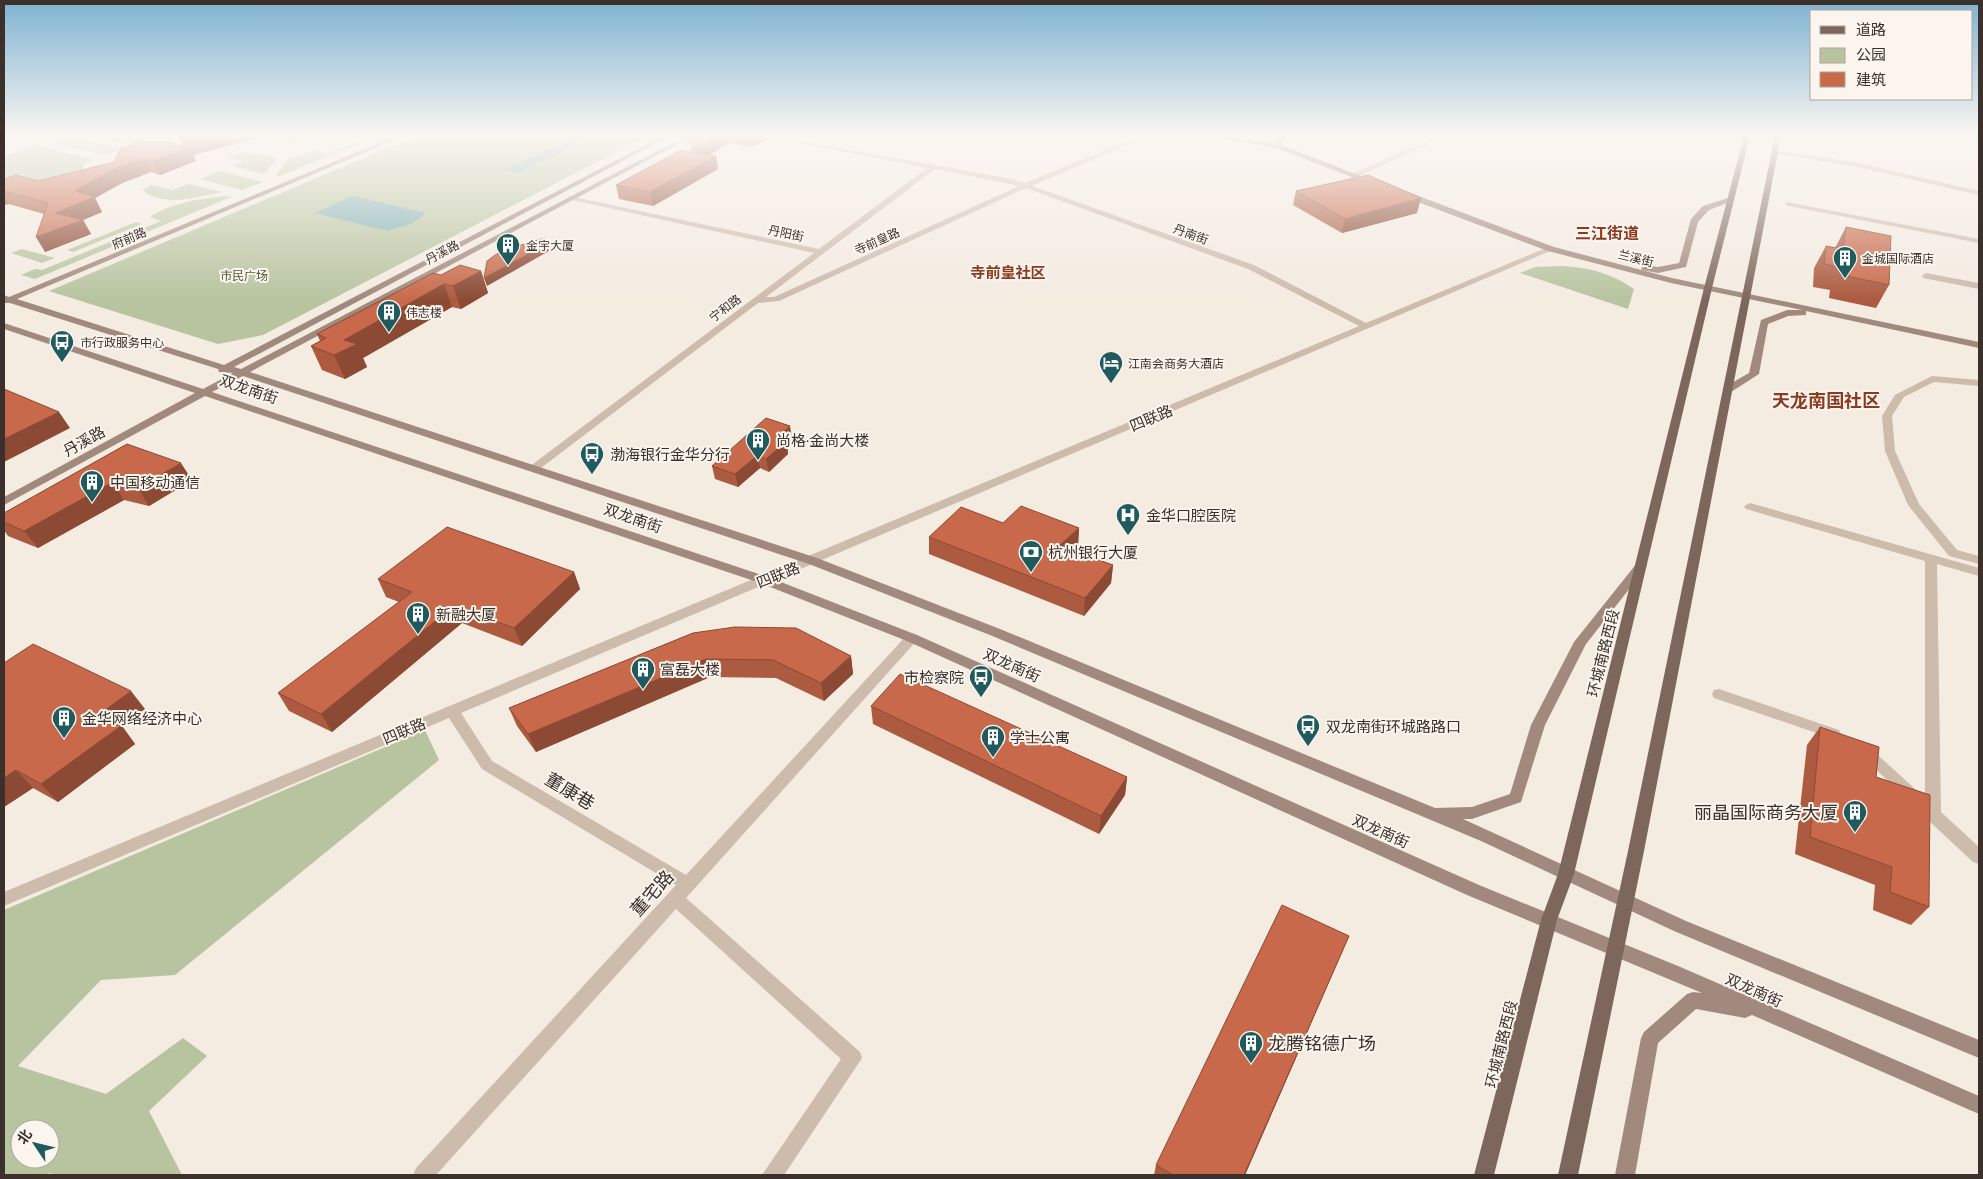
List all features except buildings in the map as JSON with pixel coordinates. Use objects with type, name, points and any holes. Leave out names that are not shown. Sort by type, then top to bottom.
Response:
[{"type":"main road","name":"府前路","points":[[6,300],[269,191]]},
{"type":"main road","name":"丹溪路","points":[[206,392],[223,368],[561,191]]},
{"type":"main road","name":"丹溪路","points":[[4,502],[242,372],[585,191]]},
{"type":"main road","name":"兰溪街","points":[[1396,191],[1551,249],[1708,288],[1979,346]]},
{"type":"main road","name":"环城南路西段","points":[[1484,1175],[1549,920],[1566,874],[1733,191]]},
{"type":"main road","points":[[1568,1175],[1614,948],[1626,902],[1767,191]]},
{"type":"main road","points":[[1615,266],[1658,270],[1683,265],[1694,221],[1706,208],[1731,200]]},
{"type":"main road","name":"双龙南街","points":[[6,300],[223,368],[242,372],[813,561],[995,632],[1487,836],[1626,902],[1979,1049]]},
{"type":"main road","points":[[1727,390],[1754,374],[1764,322],[1787,313],[1829,313]]},
{"type":"main road","name":"双龙南街","points":[[4,326],[764,580],[912,638],[1473,890],[1549,920],[1979,1105]]},
{"type":"main road","points":[[1431,813],[1472,813],[1516,798],[1538,725],[1582,642],[1641,566]]},
{"type":"main road","points":[[1625,1175],[1650,1038],[1693,1000],[1765,1013]]},
{"type":"street","name":"宁和路","points":[[533,469],[901,191]]},
{"type":"street","name":"寺前皇路","points":[[755,301],[776,299],[1014,191]]},
{"type":"street","name":"丹南街","points":[[1039,191],[1251,268],[1367,327]]},
{"type":"street","name":"丹阳街","points":[[572,198],[820,252]]},
{"type":"street","points":[[1790,204],[1979,241]]},
{"type":"street","name":"四联路","points":[[4,899],[813,561],[1551,249]]},
{"type":"street","points":[[1926,276],[1979,286]]},
{"type":"street","points":[[1979,383],[1932,379],[1900,395],[1888,416],[1890,451],[1914,505],[1953,553],[1979,560]]},
{"type":"street","points":[[1750,507],[1979,572]]},
{"type":"street","points":[[1931,558],[1933,816]]},
{"type":"street","name":"董宅路","points":[[422,1175],[912,638]]},
{"type":"street","points":[[1719,694],[1852,740],[1979,858]]},
{"type":"street","name":"董康巷","points":[[452,711],[487,765],[688,884]]},
{"type":"street","points":[[675,898],[853,1058],[772,1175]]},
{"type":"green space","points":[[144,191],[222,192],[180,200],[160,199]]},
{"type":"green space","name":"市民广场","points":[[286,191],[541,191],[263,335],[218,344],[49,291]]},
{"type":"green space","points":[[233,196],[35,279],[21,275],[35,269],[42,270],[161,221],[150,217],[169,208],[201,199]]},
{"type":"green space","points":[[136,222],[142,224],[73,252],[67,250]]},
{"type":"green space","points":[[22,249],[55,258],[42,263],[11,253]]},
{"type":"green space","points":[[1563,266],[1600,272],[1618,279],[1634,289],[1628,309],[1520,273],[1535,267]]},
{"type":"green space","points":[[425,730],[439,760],[175,975],[101,980],[18,1066],[106,1094],[183,1038],[207,1056],[149,1111],[182,1175],[54,1175],[50,1173],[46,1175],[4,1175],[4,910]]},
{"type":"water","points":[[353,196],[425,213],[413,223],[388,231],[315,213]]},
{"type":"place","name":"金宇大厦","points":[[508,266]]},
{"type":"place","name":"金城国际酒店","points":[[1845,279]]},
{"type":"place","name":"伟志楼","points":[[389,333]]},
{"type":"place","name":"市行政服务中心","points":[[62,363]]},
{"type":"place","name":"江南会商务大酒店","points":[[1111,384]]},
{"type":"place","name":"尚格·金尚大楼","points":[[758,461]]},
{"type":"place","name":"渤海银行金华分行","points":[[592,475]]},
{"type":"place","name":"中国移动通信","points":[[92,503]]},
{"type":"place","name":"金华口腔医院","points":[[1128,536]]},
{"type":"place","name":"杭州银行大厦","points":[[1031,573]]},
{"type":"place","name":"新融大厦","points":[[418,635]]},
{"type":"place","name":"富磊大楼","points":[[643,690]]},
{"type":"place","name":"市检察院","points":[[981,698]]},
{"type":"place","name":"金华网络经济中心","points":[[64,739]]},
{"type":"place","name":"双龙南街环城路路口","points":[[1308,747]]},
{"type":"place","name":"学士公寓","points":[[993,758]]},
{"type":"place","name":"丽晶国际商务大厦","points":[[1855,833]]},
{"type":"place","name":"龙腾铭德广场","points":[[1251,1064]]},
{"type":"district","name":"三江街道","points":[[1607,233]]},
{"type":"district","name":"寺前皇社区","points":[[1008,272]]},
{"type":"district","name":"天龙南国社区","points":[[1826,400]]}]
